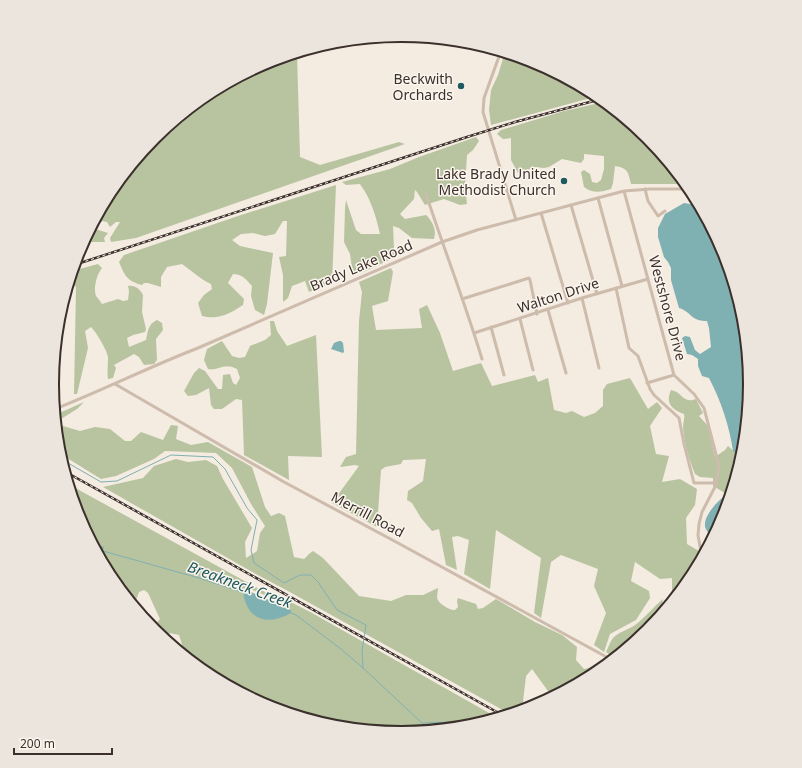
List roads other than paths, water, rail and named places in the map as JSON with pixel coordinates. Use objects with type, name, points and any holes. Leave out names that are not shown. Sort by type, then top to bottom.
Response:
[{"type":"street","points":[[499,57],[484,98],[483,112],[516,220]]},
{"type":"street","points":[[645,189],[648,201],[658,216],[665,211]]},
{"type":"street","name":"Brady Lake Road","points":[[60,407],[442,242],[477,230],[624,191],[645,189],[681,189]]},
{"type":"street","name":"Westshore Drive","points":[[624,191],[674,375],[694,394],[704,408],[719,466],[717,483],[702,512],[699,524],[698,535],[700,549]]},
{"type":"street","points":[[426,194],[482,359]]},
{"type":"street","points":[[598,198],[622,286]]},
{"type":"street","points":[[571,205],[597,294]]},
{"type":"street","points":[[541,213],[568,303]]},
{"type":"street","points":[[462,299],[526,278],[530,280],[536,314]]},
{"type":"street","name":"Walton Drive","points":[[474,333],[582,298],[648,279]]},
{"type":"street","points":[[616,288],[630,348],[638,356],[647,383],[654,395],[679,418],[694,483],[717,483]]},
{"type":"street","points":[[582,298],[599,368]]},
{"type":"street","points":[[548,310],[566,373]]},
{"type":"street","points":[[520,319],[533,370]]},
{"type":"street","points":[[491,327],[504,375]]},
{"type":"street","points":[[647,383],[674,375]]},
{"type":"street","name":"Merrill Road","points":[[115,384],[284,482],[606,657]]},
{"type":"water","points":[[684,203],[691,204],[708,233],[725,274],[736,317],[742,362],[742,406],[735,453],[733,451],[721,404],[709,378],[702,376],[698,366],[698,359],[687,354],[682,338],[685,336],[690,337],[695,350],[700,354],[711,347],[707,321],[697,320],[679,308],[671,280],[671,268],[664,257],[658,237],[658,228],[665,214]]},
{"type":"water","points":[[339,341],[343,343],[343,353],[331,349],[334,343]]},
{"type":"water","points":[[724,497],[709,533],[705,528],[707,516]]},
{"type":"water","points":[[251,592],[291,610],[291,613],[283,617],[267,620],[254,615],[249,610],[243,593]]},
{"type":"waterway","name":"Breakneck Creek","points":[[69,464],[101,482],[117,481],[171,455],[213,457],[225,469],[247,508],[257,520],[251,550],[254,563],[284,583],[300,575],[311,575],[318,582],[337,610],[366,625],[362,651],[363,668],[422,723],[451,722]]},
{"type":"waterway","name":"Breakneck Creek","points":[[103,551],[199,578],[244,593]]},
{"type":"waterway","name":"Breakneck Creek","points":[[291,613],[296,615],[341,649],[363,668]]},
{"type":"railway","points":[[81,263],[467,137],[515,122],[593,101]]},
{"type":"railway","points":[[72,475],[497,712]]},
{"type":"place","name":"Beckwith Orchards","points":[[461,86]]},
{"type":"place","name":"Lake Brady United Methodist Church","points":[[564,181]]}]
